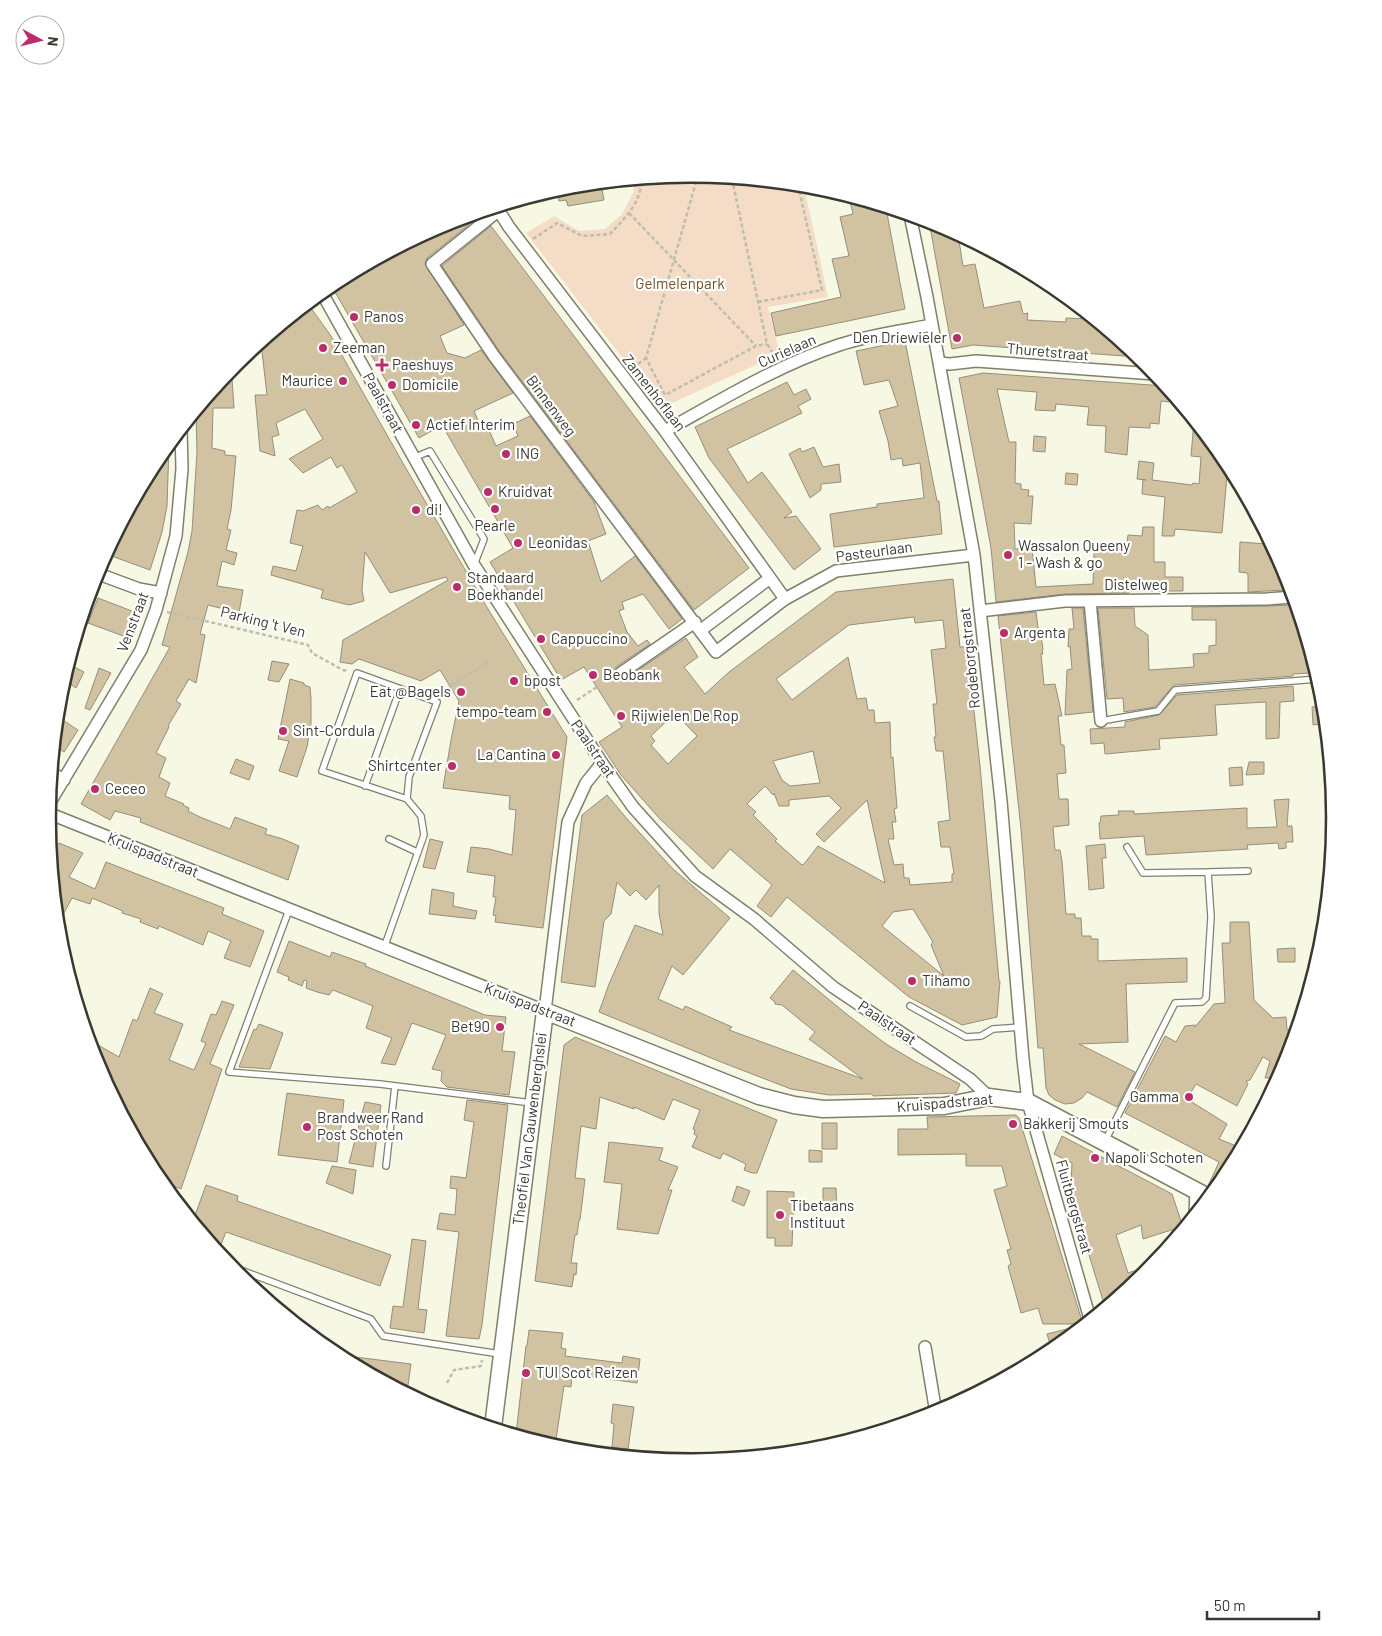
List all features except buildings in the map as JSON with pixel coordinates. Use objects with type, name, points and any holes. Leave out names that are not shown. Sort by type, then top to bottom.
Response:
[{"type":"street","name":"Zamenhoflaan","points":[[500,213],[665,431],[785,599]]},
{"type":"street","name":"Binnenweg","points":[[488,217],[432,264],[494,356],[698,626]]},
{"type":"street","name":"Rodeborgstraat","points":[[912,223],[974,555],[1005,842],[1028,1102]]},
{"type":"street","name":"Paalstraat","points":[[325,299],[474,565],[602,763],[634,807],[695,876],[754,919],[833,987],[970,1079],[989,1097]]},
{"type":"street","name":"Curielaan","points":[[665,431],[782,368],[839,345],[876,335],[932,325]]},
{"type":"street","name":"Thuretstraat","points":[[939,363],[950,364],[976,361],[1144,373]]},
{"type":"street","name":"Venstraat","points":[[57,791],[141,650],[156,610],[176,536],[182,469],[182,439]]},
{"type":"street","name":"Pasteurlaan","points":[[698,626],[716,652],[785,599],[836,570],[974,555]]},
{"type":"street","points":[[105,576],[139,589],[161,593]]},
{"type":"street","points":[[621,673],[698,626],[770,578]]},
{"type":"street","name":"Distelweg","points":[[980,611],[1065,601],[1286,598]]},
{"type":"street","points":[[1090,601],[1101,722]]},
{"type":"street","name":"Theofiel Van Cauwenberghslei","points":[[494,1421],[568,822],[586,783],[602,763]]},
{"type":"street","points":[[58,776],[64,780]]},
{"type":"street","name":"Kruispadstraat","points":[[56,816],[759,1096],[794,1105],[823,1108],[944,1106],[989,1097],[1028,1102]]},
{"type":"street","points":[[1028,1102],[1202,1194]]},
{"type":"street","name":"Fluitbergstraat","points":[[1028,1102],[1088,1313]]},
{"type":"street","points":[[925,1347],[934,1404]]},
{"type":"lane","points":[[413,458],[430,451],[484,539],[474,565]]},
{"type":"lane","points":[[384,948],[424,835],[424,827],[421,816],[408,799],[322,771],[357,673],[437,702],[410,777],[408,799]]},
{"type":"lane","points":[[1101,722],[1158,711],[1174,690],[1310,680]]},
{"type":"lane","points":[[364,786],[400,688]]},
{"type":"lane","points":[[389,839],[417,852]]},
{"type":"lane","points":[[1127,847],[1143,873],[1248,871]]},
{"type":"lane","points":[[1104,1143],[1175,1003],[1202,1002],[1206,998],[1211,917],[1208,872]]},
{"type":"lane","points":[[289,910],[229,1072],[395,1086],[533,1104]]},
{"type":"lane","points":[[910,1006],[966,1037],[981,1036],[993,1028],[1020,1027]]},
{"type":"lane","points":[[386,1166],[395,1086]]},
{"type":"lane","points":[[248,1273],[371,1319],[383,1336],[502,1354]]},
{"type":"path","points":[[696,183],[646,358],[665,395],[756,346],[767,344]]},
{"type":"path","points":[[733,185],[767,344],[782,368]]},
{"type":"path","points":[[524,246],[557,223],[582,236],[610,234],[629,214],[641,194],[642,186]]},
{"type":"path","points":[[758,302],[822,290],[800,193]]},
{"type":"path","points":[[629,214],[756,346]]},
{"type":"path","name":"Parking 't Ven","points":[[156,610],[308,645],[312,653],[343,670],[357,673]]},
{"type":"path","points":[[437,702],[450,686],[490,661]]},
{"type":"path","points":[[566,707],[597,687]]},
{"type":"path","points":[[447,1383],[454,1370],[481,1366],[484,1351]]},
{"type":"green space","name":"Gelmelenpark","points":[[691,183],[733,185],[806,194],[828,297],[768,307],[780,354],[661,408],[526,233],[554,216],[579,231],[605,229],[622,214],[633,193],[634,186]]},
{"type":"place","name":"Panos","points":[[354,317]]},
{"type":"place","name":"Den Driewieler","points":[[957,338]]},
{"type":"place","name":"Zeeman","points":[[323,348]]},
{"type":"place","name":"Paeshuys","points":[[382,365]]},
{"type":"place","name":"Maurice","points":[[343,381]]},
{"type":"place","name":"Domicile","points":[[392,385]]},
{"type":"place","name":"Actief Interim","points":[[416,425]]},
{"type":"place","name":"ING","points":[[506,454]]},
{"type":"place","name":"Kruidvat","points":[[488,492]]},
{"type":"place","name":"Pearle","points":[[495,509]]},
{"type":"place","name":"di!","points":[[416,510]]},
{"type":"place","name":"Leonidas","points":[[518,543]]},
{"type":"place","name":"Wassalon Queeny 1 - Wash & go","points":[[1008,555]]},
{"type":"place","name":"Standaard Boekhandel","points":[[457,587]]},
{"type":"place","name":"Argenta","points":[[1004,633]]},
{"type":"place","name":"Cappuccino","points":[[541,639]]},
{"type":"place","name":"Beobank","points":[[593,675]]},
{"type":"place","name":"bpost","points":[[514,681]]},
{"type":"place","name":"Eat @Bagels","points":[[461,692]]},
{"type":"place","name":"tempo-team","points":[[547,712]]},
{"type":"place","name":"Rijwielen De Rop","points":[[621,716]]},
{"type":"place","name":"Sint-Cordula","points":[[283,731]]},
{"type":"place","name":"La Cantina","points":[[556,755]]},
{"type":"place","name":"Shirtcenter","points":[[452,766]]},
{"type":"place","name":"Ceceo","points":[[95,789]]},
{"type":"place","name":"Tihamo","points":[[912,981]]},
{"type":"place","name":"Bet90","points":[[500,1027]]},
{"type":"place","name":"Gamma","points":[[1189,1097]]},
{"type":"place","name":"Bakkerij Smouts","points":[[1013,1124]]},
{"type":"place","name":"Brandweer Rand Post Schoten","points":[[307,1127]]},
{"type":"place","name":"Napoli Schoten","points":[[1095,1158]]},
{"type":"place","name":"Tibetaans Instituut","points":[[780,1215]]},
{"type":"place","name":"TUI Scot Reizen","points":[[526,1373]]}]
